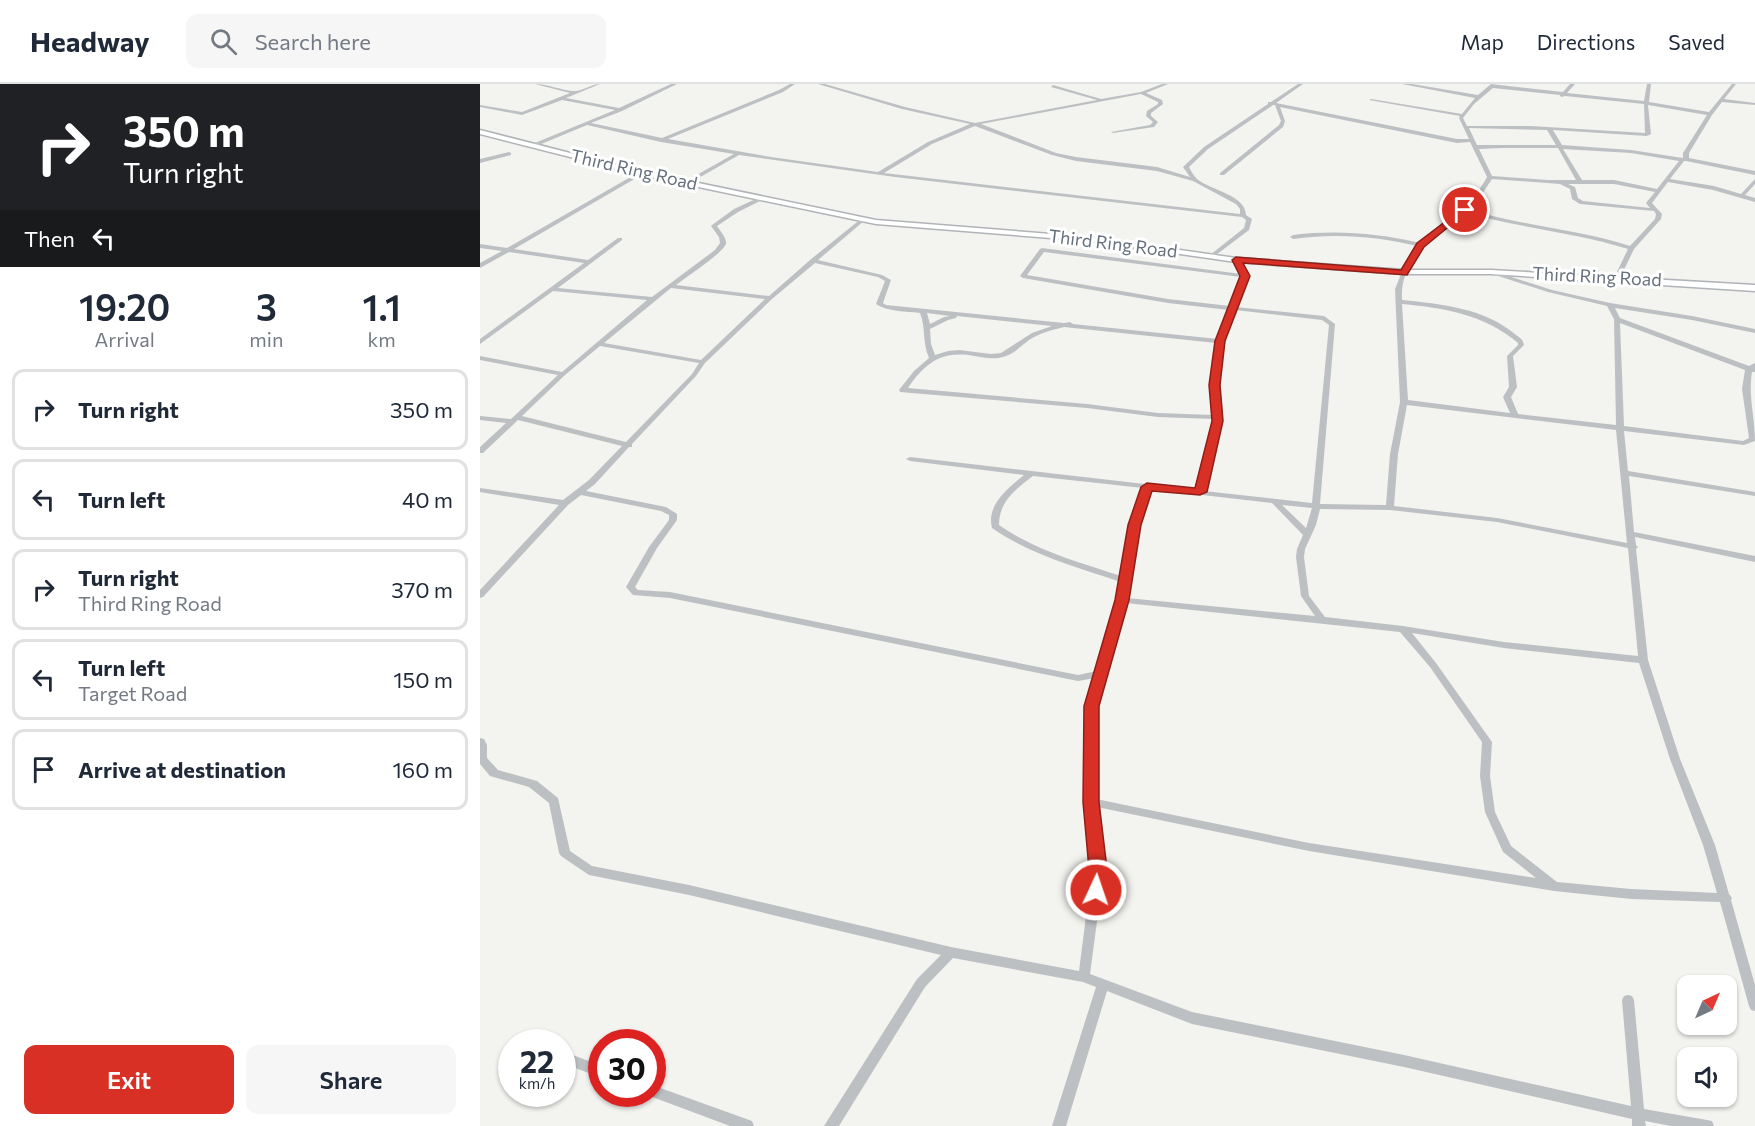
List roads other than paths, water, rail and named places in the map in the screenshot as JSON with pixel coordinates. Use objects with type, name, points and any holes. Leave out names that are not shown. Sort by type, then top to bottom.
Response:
[{"type":"street","points":[[537,84],[575,93]]},
{"type":"street","points":[[480,106],[522,114],[598,84]]},
{"type":"street","points":[[532,146],[620,110],[672,84]]},
{"type":"street","points":[[661,141],[781,91],[792,84]]},
{"type":"street","points":[[820,84],[975,124],[1054,154],[1157,169],[1195,180],[1238,203],[1243,209],[1243,216]]},
{"type":"street","points":[[880,173],[930,143],[975,124],[1142,93],[1166,84]]},
{"type":"street","points":[[1195,180],[1185,167],[1194,158],[1270,103],[1301,84]]},
{"type":"street","points":[[1404,84],[1479,97]]},
{"type":"street","points":[[1562,96],[1573,84]]},
{"type":"street","points":[[1465,127],[1549,128],[1645,135],[1648,134],[1646,104],[1649,84]]},
{"type":"street","points":[[1617,278],[1631,248],[1658,219],[1659,214],[1649,203],[1684,160],[1710,114],[1734,84]]},
{"type":"street","points":[[1462,115],[1493,85],[1710,114]]},
{"type":"street","points":[[1053,86],[1104,100]]},
{"type":"street","points":[[1113,132],[1152,126],[1156,122],[1148,116],[1149,112],[1161,104],[1160,100],[1142,93]]},
{"type":"street","points":[[563,99],[620,110]]},
{"type":"street","points":[[1371,100],[1462,115]]},
{"type":"street","points":[[1720,100],[1755,104]]},
{"type":"street","points":[[1270,103],[1457,141],[1471,140]]},
{"type":"street","points":[[1222,174],[1281,126],[1282,116],[1277,105]]},
{"type":"street","points":[[1462,115],[1465,127],[1490,177]]},
{"type":"street","points":[[587,124],[661,141],[737,154],[1243,216],[1249,219],[1247,229],[1212,256]]},
{"type":"street","points":[[1549,128],[1580,182]]},
{"type":"street","name":"Third Ring Road","points":[[480,132],[641,173],[862,220],[1089,239],[1236,260],[1404,273],[1491,272],[1755,288]]},
{"type":"street","points":[[1476,147],[1560,146],[1643,152],[1755,173]]},
{"type":"street","points":[[480,161],[509,154]]},
{"type":"street","points":[[688,182],[737,154]]},
{"type":"street","points":[[480,266],[641,173]]},
{"type":"street","points":[[1490,177],[1560,182],[1614,182],[1659,191]]},
{"type":"street","points":[[1390,508],[1394,454],[1404,402],[1398,289],[1420,245],[1479,198],[1490,177]]},
{"type":"street","points":[[1668,180],[1714,188],[1755,200]]},
{"type":"street","points":[[1742,196],[1755,181]]},
{"type":"street","points":[[1560,182],[1573,188],[1575,199],[1582,202],[1656,210]]},
{"type":"street","points":[[480,451],[563,374],[653,298],[717,250],[723,243],[722,237],[714,226],[731,213],[760,199]]},
{"type":"street","points":[[1465,210],[1484,217],[1596,238],[1631,248]]},
{"type":"street","points":[[480,595],[564,504],[629,445],[694,375],[703,362],[770,298],[862,220]]},
{"type":"street","points":[[1293,237],[1311,234],[1358,234],[1392,237],[1420,245]]},
{"type":"street","points":[[480,342],[515,319],[621,238]]},
{"type":"street","points":[[480,246],[508,248],[590,262]]},
{"type":"street","points":[[1245,276],[1042,250],[1023,276],[1091,286],[1129,295],[1324,318],[1332,324],[1316,506],[1312,525],[1301,549],[1300,557],[1305,596],[1322,620]]},
{"type":"street","points":[[1200,492],[1217,417],[1215,385],[1220,341],[1245,276],[1236,260]]},
{"type":"street","points":[[812,261],[880,276],[888,280],[879,304],[962,316],[1070,324],[1220,341]]},
{"type":"street","points":[[1491,272],[1550,291],[1610,305],[1755,331]]},
{"type":"street","points":[[669,286],[770,298]]},
{"type":"street","points":[[552,289],[653,298]]},
{"type":"street","points":[[1399,302],[1436,305],[1462,311],[1506,329],[1521,342],[1521,345],[1510,356],[1513,387],[1508,397],[1515,415]]},
{"type":"street","points":[[1610,305],[1617,319],[1620,428],[1634,547],[1643,660],[1675,759],[1709,845],[1755,1006]]},
{"type":"street","points":[[923,311],[928,321],[927,347],[932,357]]},
{"type":"street","points":[[926,329],[946,318],[962,316]]},
{"type":"street","points":[[1404,402],[1620,428],[1750,442],[1753,440],[1746,389],[1753,368],[1617,319]]},
{"type":"street","points":[[1070,324],[1029,337],[1013,351],[995,357],[957,352],[932,357],[926,361],[903,390],[1087,406],[1158,415],[1217,417]]},
{"type":"street","points":[[600,344],[703,362]]},
{"type":"street","points":[[480,358],[563,374]]},
{"type":"street","points":[[480,418],[514,419],[629,445]]},
{"type":"street","points":[[910,459],[1316,506],[1390,508],[1497,520],[1634,547]]},
{"type":"street","points":[[1031,473],[1006,493],[994,514],[995,526],[1005,534],[1046,552],[1124,580]]},
{"type":"street","points":[[1624,473],[1755,494]]},
{"type":"street","points":[[1084,977],[1098,869],[1091,802],[1092,706],[1122,600],[1134,525],[1147,487]]},
{"type":"street","points":[[480,490],[564,504]]},
{"type":"street","points":[[579,492],[663,509],[673,514],[673,520],[652,547],[630,587],[636,593],[670,595],[1078,678],[1101,674]]},
{"type":"street","points":[[1273,501],[1307,534]]},
{"type":"street","points":[[1632,534],[1755,559]]},
{"type":"street","points":[[1122,600],[1403,629],[1504,645],[1643,660]]},
{"type":"street","points":[[1403,629],[1440,674],[1487,742],[1485,776],[1491,812],[1507,849],[1554,886]]},
{"type":"street","points":[[480,742],[482,759],[494,772],[533,784],[554,801],[566,853],[589,870],[689,890],[951,952],[1042,971],[1084,977],[1192,1018],[1404,1061],[1639,1120],[1707,1126]]},
{"type":"street","points":[[1091,802],[1309,847],[1554,886],[1631,894],[1726,898]]},
{"type":"street","points":[[831,1126],[921,983],[951,952]]},
{"type":"street","points":[[1059,1126],[1103,984]]},
{"type":"street","points":[[1628,1000],[1639,1120]]},
{"type":"street","points":[[666,1096],[747,1126]]}]
